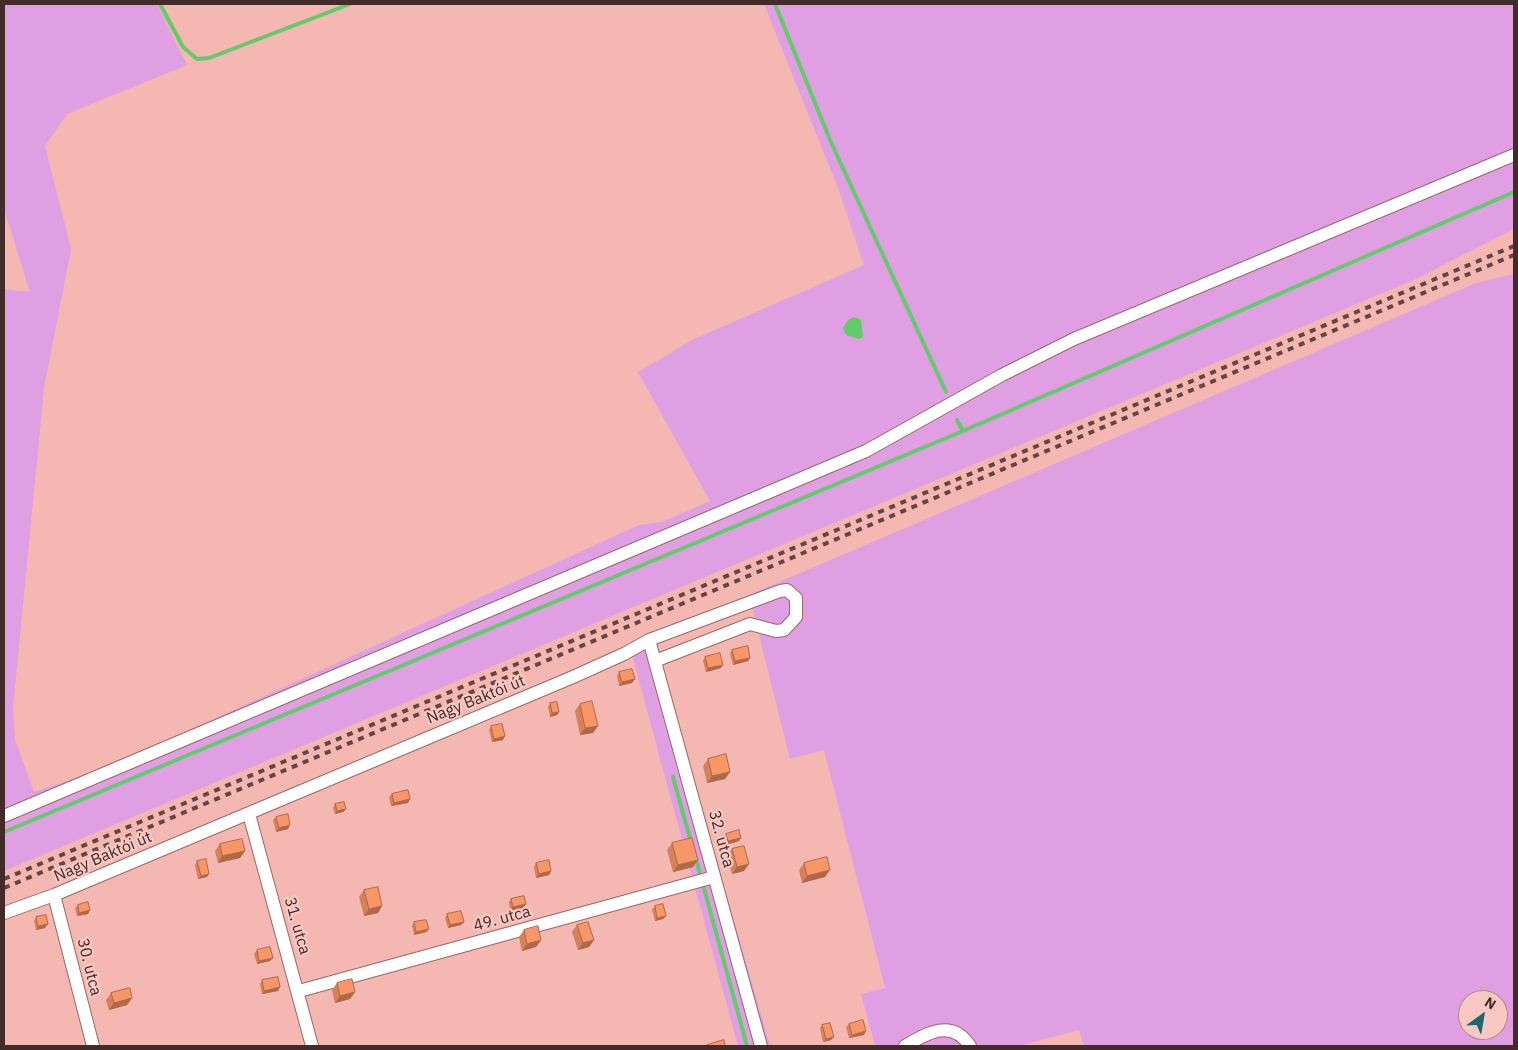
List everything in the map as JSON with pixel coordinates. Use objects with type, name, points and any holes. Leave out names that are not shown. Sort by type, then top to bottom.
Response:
[{"type":"street","points":[[4,816],[866,452],[1002,375],[1074,339],[1514,155]]},
{"type":"street","name":"Nagy Baktói út","points":[[4,913],[54,895],[573,677],[624,654],[649,640],[780,591],[787,590],[796,598],[796,617],[784,630],[776,632],[750,624],[655,661]]},
{"type":"street","name":"32. utca","points":[[649,640],[760,1046]]},
{"type":"street","name":"31. utca","points":[[249,814],[299,991],[312,1046]]},
{"type":"street","name":"49. utca","points":[[299,991],[714,877]]},
{"type":"street","name":"30. utca","points":[[54,895],[93,1046]]},
{"type":"street","points":[[904,1046],[917,1039],[946,1029],[953,1030],[969,1044]]},
{"type":"shaded area","points":[[4,4],[157,4],[187,65],[67,114],[45,146],[71,249],[44,388],[13,708],[15,740],[34,792],[109,767],[639,525],[662,522],[710,501],[638,372],[694,339],[864,265],[840,193],[764,4],[1514,4],[1514,229],[1416,279],[4,871],[4,289],[30,292],[4,209]]},
{"type":"shaded area","points":[[1514,274],[1514,1046],[1084,1046],[1079,1030],[1019,1046],[875,1046],[861,994],[885,988],[824,750],[790,759],[749,595],[1476,283]]},
{"type":"shaded area","points":[[854,317],[861,320],[863,337],[859,339],[846,335],[843,328],[848,320]]},
{"type":"shaded area","points":[[652,635],[770,1046],[738,1046],[629,644]]},
{"type":"building","points":[[748,646],[750,658],[735,661],[732,650]]},
{"type":"building","points":[[720,653],[723,665],[708,668],[705,657]]},
{"type":"building","points":[[632,669],[635,679],[622,682],[619,672]]},
{"type":"building","points":[[592,701],[598,726],[585,728],[580,704]]},
{"type":"building","points":[[557,702],[559,712],[552,713],[550,703]]},
{"type":"building","points":[[502,724],[505,736],[494,739],[491,726]]},
{"type":"building","points":[[726,754],[730,772],[712,776],[708,759]]},
{"type":"building","points":[[408,790],[410,799],[394,803],[392,794]]},
{"type":"building","points":[[344,802],[346,809],[337,811],[335,804]]},
{"type":"building","points":[[288,814],[290,825],[279,828],[276,817]]},
{"type":"building","points":[[739,830],[741,838],[728,841],[726,834]]},
{"type":"building","points":[[692,838],[698,860],[678,865],[672,843]]},
{"type":"building","points":[[242,839],[245,851],[222,856],[220,844]]},
{"type":"building","points":[[744,846],[749,864],[737,867],[732,849]]},
{"type":"building","points":[[827,857],[830,870],[807,876],[804,863]]},
{"type":"building","points":[[206,859],[209,874],[201,876],[197,861]]},
{"type":"building","points":[[549,860],[551,871],[539,874],[536,863]]},
{"type":"building","points":[[378,887],[382,906],[369,909],[364,890]]},
{"type":"building","points":[[524,896],[526,904],[513,907],[511,899]]},
{"type":"building","points":[[88,902],[90,910],[79,913],[78,905]]},
{"type":"building","points":[[663,904],[666,916],[657,918],[655,906]]},
{"type":"building","points":[[461,911],[464,922],[450,925],[447,914]]},
{"type":"building","points":[[46,915],[48,924],[38,926],[36,917]]},
{"type":"building","points":[[426,920],[429,929],[416,932],[414,922]]},
{"type":"building","points":[[588,922],[594,940],[583,943],[577,925]]},
{"type":"building","points":[[538,926],[541,940],[527,944],[524,930]]},
{"type":"building","points":[[270,947],[273,958],[259,961],[257,950]]},
{"type":"building","points":[[278,977],[280,987],[264,991],[262,980]]},
{"type":"building","points":[[352,979],[355,992],[340,996],[337,983]]},
{"type":"building","points":[[130,988],[132,998],[114,1003],[111,993]]},
{"type":"building","points":[[863,1020],[866,1031],[852,1035],[849,1024]]},
{"type":"building","points":[[830,1023],[834,1037],[826,1039],[822,1025]]},
{"type":"building","points":[[724,1040],[725,1046],[707,1046],[707,1045]]},
{"type":"waterway","points":[[160,4],[183,47],[197,59],[209,58],[350,4]]},
{"type":"waterway","points":[[775,4],[830,140],[946,392]]},
{"type":"waterway","points":[[4,832],[963,431],[1514,192]]},
{"type":"waterway","points":[[957,420],[963,431]]},
{"type":"waterway","points":[[673,777],[691,842]]},
{"type":"waterway","points":[[696,859],[747,1046]]},
{"type":"railway","points":[[4,879],[1514,246]]},
{"type":"railway","points":[[4,888],[1514,255]]}]
